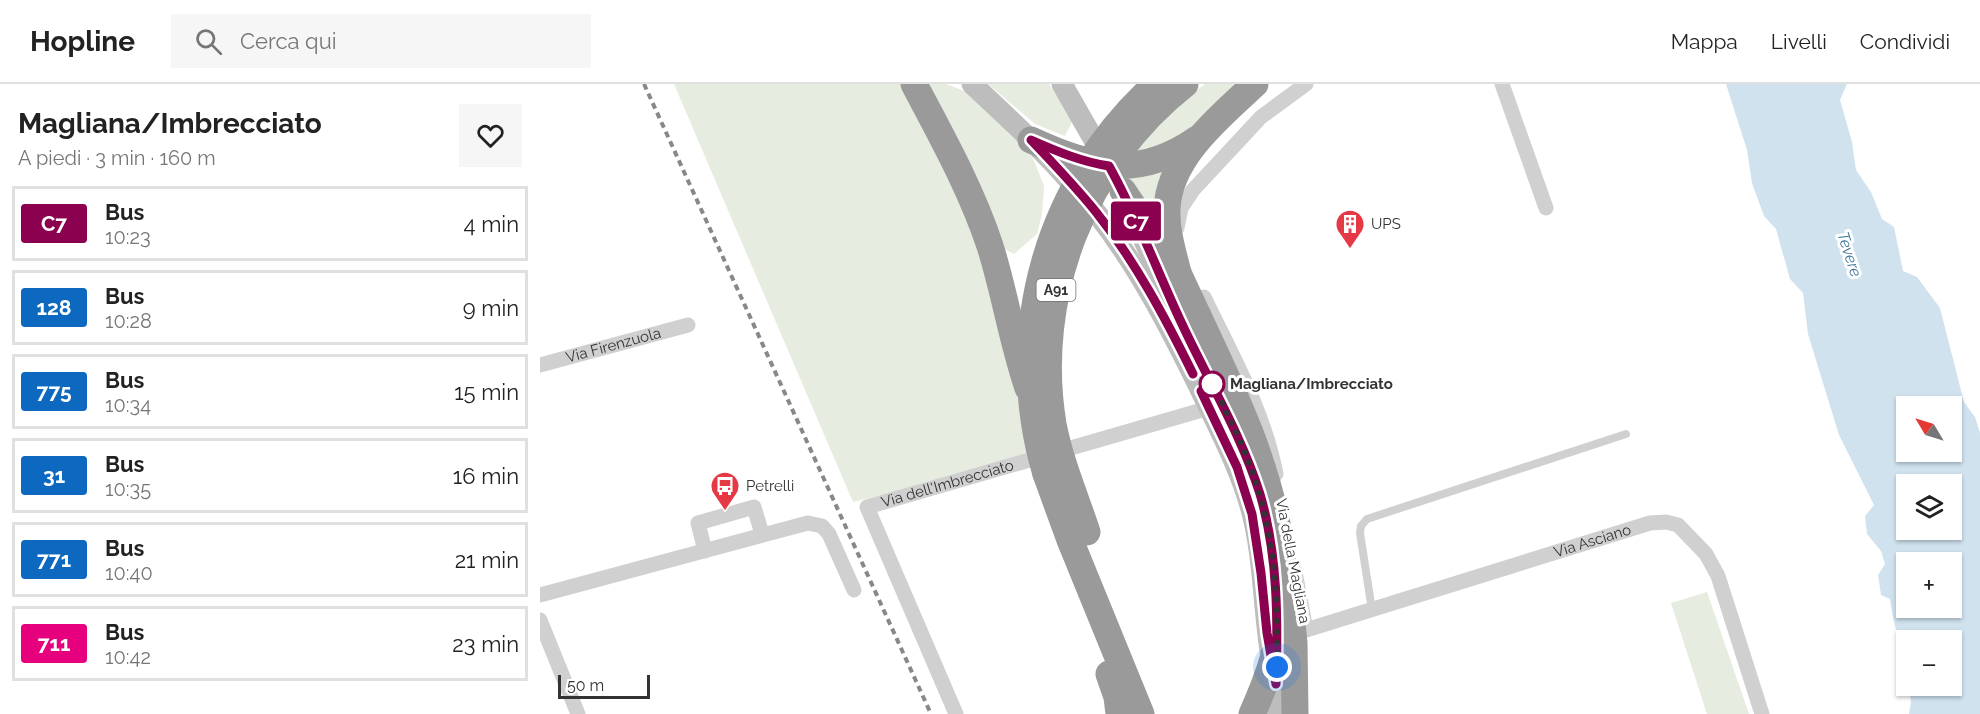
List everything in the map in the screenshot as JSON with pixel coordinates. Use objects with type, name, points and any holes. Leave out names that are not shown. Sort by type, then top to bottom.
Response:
[{"type":"highway","points":[[914,84],[965,182],[987,238],[1030,392]]},
{"type":"highway","name":"A91","points":[[1141,714],[1070,540],[1042,461],[1033,418],[1030,366],[1035,304],[1045,261],[1058,222],[1073,189],[1096,151],[1123,117],[1156,84]]},
{"type":"highway","name":"A91","points":[[1161,714],[1087,530],[1062,459],[1052,411],[1049,346],[1051,319],[1059,278],[1084,209],[1123,147],[1154,111],[1185,84]]},
{"type":"highway","points":[[1178,273],[1167,225],[1168,197],[1174,179],[1184,161],[1213,126],[1255,84]]},
{"type":"highway","points":[[1031,140],[1094,164],[1134,165],[1158,159],[1191,143],[1213,126]]},
{"type":"highway","points":[[1123,191],[1178,273],[1244,418],[1268,481],[1278,528],[1294,636],[1295,714]]},
{"type":"highway","points":[[1070,540],[1083,599],[1113,683],[1119,714]]},
{"type":"highway","points":[[1252,714],[1264,685],[1275,647],[1283,610],[1285,586]]},
{"type":"main road","name":"Via della Magliana","points":[[972,84],[1031,140],[1081,194],[1120,245],[1152,296],[1209,408],[1237,467],[1252,514],[1276,684]]},
{"type":"main road","name":"Via della Magliana","points":[[1062,84],[1123,191],[1183,326],[1241,444],[1261,500],[1273,557],[1277,623],[1276,714]]},
{"type":"street","name":"Via della Magliana","points":[[1276,684],[1306,630],[1274,460],[1257,407],[1195,279],[1178,238],[1177,222],[1180,208],[1188,196],[1245,133],[1269,110],[1306,84]]},
{"type":"street","points":[[1502,84],[1546,208]]},
{"type":"street","name":"Via Firenzuola","points":[[540,365],[690,321]]},
{"type":"street","name":"Via dell'Imbrecciato","points":[[956,714],[867,507],[1209,408]]},
{"type":"street","points":[[1241,444],[1266,432]]},
{"type":"street","points":[[705,551],[698,524],[754,507],[762,534]]},
{"type":"street","name":"Via Asciano","points":[[1306,630],[1650,523],[1666,522],[1678,525],[1706,554],[1718,576],[1762,714]]},
{"type":"street","points":[[540,595],[808,523],[822,526],[832,540],[854,590]]},
{"type":"street","points":[[540,620],[578,714]]},
{"type":"lane","points":[[1372,610],[1360,533],[1361,526],[1367,519],[1626,434]]},
{"type":"shaded area","points":[[674,84],[906,84],[958,182],[1011,362],[1029,452],[951,478],[853,502]]},
{"type":"shaded area","points":[[931,84],[946,84],[967,92],[1033,158],[1044,186],[1042,214],[1037,234],[1014,254],[1001,247],[926,96]]},
{"type":"shaded area","points":[[988,84],[1049,84],[1073,120],[1065,136],[1035,124]]},
{"type":"shaded area","points":[[1205,84],[1245,84],[1196,131],[1135,160],[1136,151],[1143,139],[1159,122]]},
{"type":"shaded area","points":[[1171,158],[1160,227],[1120,170]]},
{"type":"shaded area","points":[[1707,592],[1749,714],[1707,714],[1671,603]]},
{"type":"water","name":"Tevere","points":[[1726,84],[1847,84],[1840,100],[1852,142],[1856,170],[1871,192],[1882,219],[1894,227],[1903,271],[1917,277],[1940,308],[1964,402],[1975,417],[1980,433],[1980,714],[1909,714],[1910,696],[1962,696],[1962,630],[1896,630],[1890,599],[1881,595],[1878,575],[1885,564],[1881,551],[1867,534],[1865,516],[1874,505],[1839,435],[1808,334],[1803,293],[1790,279],[1776,229],[1764,216],[1752,183],[1747,150]]},
{"type":"railway","points":[[644,84],[931,714]]},
{"type":"bus line","name":"C7","points":[[1193,374],[1147,287],[1120,245],[1081,194],[1031,140],[1094,164],[1109,166],[1123,191],[1146,247],[1241,444],[1261,500],[1273,557],[1278,634],[1276,684],[1252,514],[1237,467],[1201,391]]},
{"type":"place","name":"UPS","points":[[1350,250]]},
{"type":"place","name":"Magliana/Imbrecciato","points":[[1212,384]]},
{"type":"place","name":"Petrelli","points":[[725,512]]},
{"type":"route","points":[[1212,384],[1241,444],[1264,508],[1276,584],[1277,667]]}]
